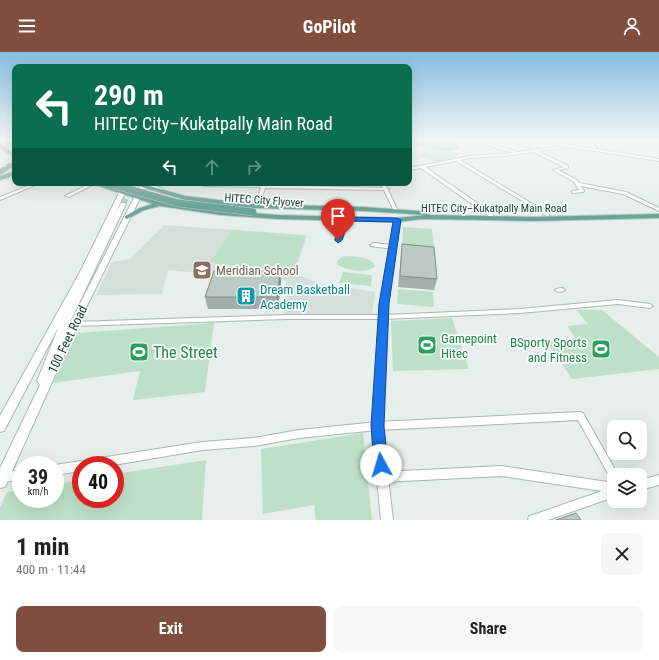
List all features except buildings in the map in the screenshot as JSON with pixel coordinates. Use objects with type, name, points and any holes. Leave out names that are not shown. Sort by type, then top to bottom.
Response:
[{"type":"main road","points":[[0,174],[12,165]]},
{"type":"main road","points":[[0,174],[12,170]]},
{"type":"main road","points":[[0,178],[12,175]]},
{"type":"main road","name":"HITEC City–Kukatpally Main Road","points":[[103,186],[159,204],[235,214],[277,217],[397,220],[420,215],[547,216],[659,211]]},
{"type":"main road","name":"HITEC City Flyover","points":[[118,186],[178,203],[253,212],[420,215]]},
{"type":"main road","name":"100 Feet Road","points":[[0,427],[84,272],[122,192],[127,186]]},
{"type":"main road","name":"HITEC City Flyover","points":[[130,186],[190,202],[258,210],[322,213]]},
{"type":"main road","name":"100 Feet Road","points":[[1,479],[136,197],[144,186]]},
{"type":"main road","name":"HITEC City–Kukatpally Main Road","points":[[147,186],[167,194],[185,198],[257,206],[396,211],[420,215],[533,219],[659,216]]},
{"type":"main road","points":[[33,412],[58,338],[123,204]]},
{"type":"main road","points":[[127,216],[142,209],[159,204]]},
{"type":"street","points":[[412,169],[448,162]]},
{"type":"street","points":[[460,162],[547,216]]},
{"type":"street","points":[[557,162],[566,168],[555,170],[576,181],[582,191],[573,192]]},
{"type":"street","points":[[422,167],[490,215]]},
{"type":"street","points":[[578,184],[624,193],[659,211]]},
{"type":"street","points":[[0,199],[31,186]]},
{"type":"street","points":[[67,196],[87,186]]},
{"type":"street","points":[[257,206],[264,186]]},
{"type":"street","points":[[314,186],[387,189]]},
{"type":"street","points":[[385,186],[396,211]]},
{"type":"street","points":[[338,240],[346,219]]},
{"type":"street","points":[[387,520],[377,426],[384,304],[397,220]]},
{"type":"street","points":[[373,245],[393,247]]},
{"type":"street","points":[[74,324],[287,317],[384,317],[520,311],[618,302],[650,306]]},
{"type":"street","points":[[124,459],[202,446],[254,442],[299,434],[377,426],[580,416],[609,468]]},
{"type":"street","points":[[383,477],[502,472],[607,487]]},
{"type":"street","points":[[1,479],[12,477]]},
{"type":"street","points":[[647,483],[659,480]]},
{"type":"street","points":[[533,520],[607,494]]},
{"type":"shaded area","name":"Meridian School","points":[[164,225],[307,235],[294,274],[322,284],[375,292],[372,315],[284,315],[286,280],[212,282],[212,274],[168,270],[162,294],[96,295],[112,262],[130,259]]},
{"type":"green space","points":[[403,227],[432,229],[435,257],[402,254]]},
{"type":"green space","points":[[232,230],[306,236],[293,270],[210,263]]},
{"type":"green space","points":[[347,256],[370,260],[375,266],[371,269],[356,271],[346,269],[338,265],[337,261],[342,257]]},
{"type":"green space","points":[[343,272],[372,275],[371,286],[339,283]]},
{"type":"green space","points":[[398,289],[433,292],[434,307],[397,304]]},
{"type":"green space","name":"BSporty Sports and Fitness","points":[[576,310],[602,310],[659,357],[659,369],[572,379],[546,341],[576,339],[567,326],[588,324]]},
{"type":"green space","name":"Gamepoint Hitec","points":[[452,318],[469,369],[393,371],[391,321]]},
{"type":"green space","name":"The Street","points":[[214,323],[205,392],[133,400],[140,371],[53,383],[76,333]]},
{"type":"green space","points":[[363,433],[372,520],[316,520],[314,505],[263,514],[261,449]]},
{"type":"green space","points":[[206,460],[202,520],[0,520],[0,507],[7,492],[12,491],[12,508],[64,508],[64,483],[72,481],[72,508],[124,508],[124,473]]},
{"type":"tunnel","points":[[123,204],[132,186]]},
{"type":"railway","points":[[0,170],[11,162]]},
{"type":"place","name":"Meridian School","points":[[202,270]]},
{"type":"place","name":"Dream Basketball Academy","points":[[246,296]]},
{"type":"place","name":"Gamepoint Hitec","points":[[427,345]]},
{"type":"place","name":"BSporty Sports and Fitness","points":[[601,349]]},
{"type":"place","name":"The Street","points":[[139,352]]},
{"type":"route","points":[[338,240],[346,219],[397,220],[384,304],[377,426],[381,465]]}]
